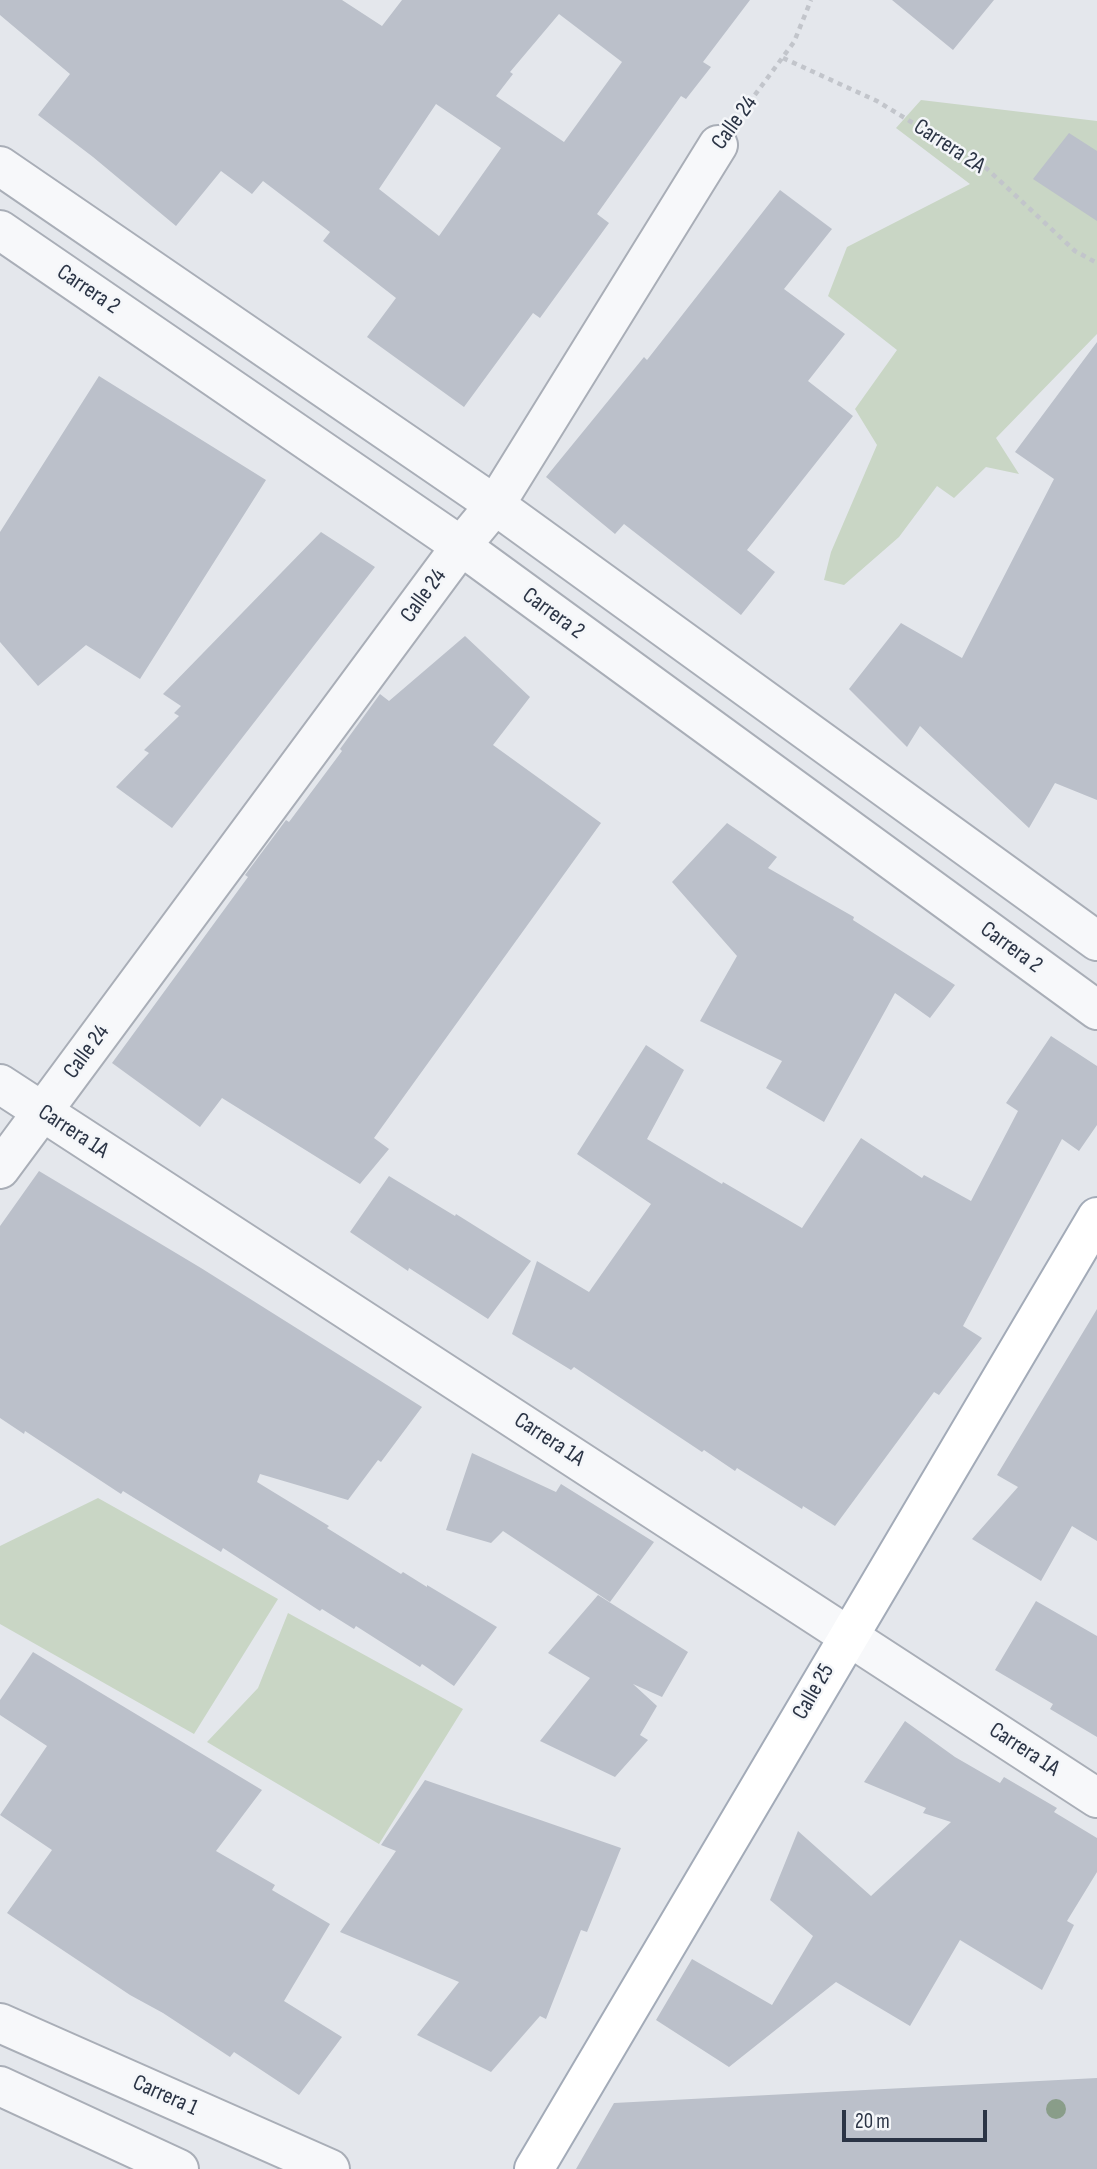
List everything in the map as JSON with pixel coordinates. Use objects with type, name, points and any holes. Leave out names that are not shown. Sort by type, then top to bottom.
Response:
[{"type":"main road","name":"Calle 25","points":[[534,2169],[1097,1217]]},
{"type":"street","name":"Calle 24","points":[[0,1169],[461,546],[495,505],[718,145]]},
{"type":"street","points":[[0,166],[495,505],[1097,941]]},
{"type":"street","name":"Carrera 2","points":[[0,230],[461,546],[1097,1010]]},
{"type":"street","name":"Carrera 1A","points":[[0,1083],[1097,1798]]},
{"type":"street","name":"Carrera 1","points":[[0,2023],[330,2169]]},
{"type":"street","points":[[0,2087],[179,2169]]},
{"type":"path","name":"Calle 24","points":[[718,145],[794,42],[811,0]]},
{"type":"path","name":"Carrera 2A","points":[[783,58],[877,101],[985,167],[1075,251],[1097,263]]},
{"type":"green space","points":[[921,100],[1097,121],[1097,334],[996,438],[1019,474],[986,467],[954,498],[937,486],[899,537],[844,585],[824,580],[831,552],[877,445],[855,409],[897,350],[828,296],[847,247],[970,184],[896,128]]},
{"type":"green space","points":[[98,1498],[278,1599],[194,1734],[0,1624],[0,1546]]},
{"type":"green space","points":[[288,1613],[463,1709],[379,1844],[207,1742],[258,1688]]},
{"type":"building","points":[[0,0],[342,0],[382,26],[402,0],[750,0],[703,62],[711,67],[686,99],[681,96],[597,214],[609,223],[540,318],[533,313],[464,407],[367,337],[396,298],[323,241],[330,232],[263,181],[252,194],[221,171],[176,226],[38,115],[70,74],[0,15]],"holes":[[[559,14],[622,62],[564,142],[496,96],[513,74],[510,72]],[[436,104],[501,148],[439,236],[379,189]]]},
{"type":"building","points":[[892,0],[994,0],[953,50]]},
{"type":"building","points":[[1069,133],[1097,151],[1097,221],[1033,179]]},
{"type":"building","points":[[780,190],[832,229],[784,289],[845,334],[808,381],[853,416],[747,550],[775,572],[741,615],[624,524],[615,534],[546,477],[644,357],[647,360]]},
{"type":"building","points":[[1097,342],[1097,800],[1055,783],[1029,828],[920,726],[907,747],[849,689],[901,623],[962,658],[1054,479],[1015,452]]},
{"type":"building","points":[[99,376],[266,480],[140,679],[86,645],[38,686],[0,642],[0,532]]},
{"type":"building","points":[[321,532],[375,567],[172,828],[116,787],[149,753],[144,750],[179,716],[174,713],[181,706],[163,694]]},
{"type":"building","points":[[465,636],[530,697],[493,745],[601,823],[374,1138],[389,1149],[360,1184],[222,1098],[200,1127],[112,1063],[248,877],[245,875],[342,751],[340,749],[380,694],[389,701]]},
{"type":"building","points":[[727,823],[777,857],[768,868],[854,917],[853,920],[955,985],[930,1018],[895,993],[824,1122],[766,1088],[782,1061],[700,1021],[737,956],[672,882]]},
{"type":"building","points":[[1051,1036],[1097,1066],[1097,1125],[1079,1151],[1062,1139],[963,1326],[982,1338],[939,1395],[934,1392],[835,1526],[803,1506],[802,1509],[737,1468],[735,1471],[704,1450],[702,1452],[574,1367],[571,1370],[512,1334],[537,1261],[589,1292],[651,1204],[577,1154],[646,1045],[684,1070],[647,1139],[802,1228],[861,1138],[922,1178],[924,1175],[971,1201],[1018,1111],[1006,1103]]},
{"type":"building","points":[[39,1171],[201,1268],[422,1407],[381,1462],[378,1460],[348,1500],[260,1474],[257,1482],[401,1574],[403,1572],[427,1585],[497,1627],[454,1686],[356,1626],[354,1629],[322,1609],[320,1611],[223,1548],[221,1552],[123,1491],[121,1494],[25,1431],[24,1434],[0,1418],[0,1226]]},
{"type":"building","points":[[389,1176],[531,1261],[488,1319],[350,1232]]},
{"type":"building","points":[[1097,1309],[1097,1541],[1072,1526],[1041,1581],[972,1539],[1018,1487],[997,1475]]},
{"type":"building","points":[[472,1453],[556,1492],[561,1484],[654,1542],[610,1602],[503,1531],[491,1543],[446,1530]]},
{"type":"building","points":[[598,1595],[688,1652],[662,1697],[633,1684],[657,1706],[640,1735],[648,1740],[615,1777],[540,1741],[590,1678],[548,1653]]},
{"type":"building","points":[[1036,1601],[1097,1636],[1097,1737],[1050,1709],[1053,1704],[995,1670]]},
{"type":"building","points":[[33,1652],[262,1790],[216,1851],[275,1885],[272,1890],[330,1924],[284,2001],[342,2037],[299,2095],[234,2052],[230,2057],[130,1995],[7,1913],[52,1850],[0,1815],[47,1746],[0,1715],[0,1700]]},
{"type":"building","points":[[905,1721],[955,1757],[1000,1783],[1004,1777],[1057,1808],[1054,1812],[1097,1838],[1097,1872],[1067,1921],[1074,1925],[1042,1990],[960,1940],[910,2026],[836,1982],[729,2067],[656,2020],[692,1959],[772,2005],[813,1936],[770,1900],[798,1831],[871,1896],[951,1822],[923,1813],[926,1808],[864,1782]]},
{"type":"building","points":[[425,1780],[621,1848],[587,1932],[581,1930],[546,2019],[540,2016],[491,2072],[417,2035],[459,1982],[340,1932],[396,1851],[381,1845]]},
{"type":"building","points":[[1097,2078],[1097,2169],[576,2169],[614,2103]]}]
